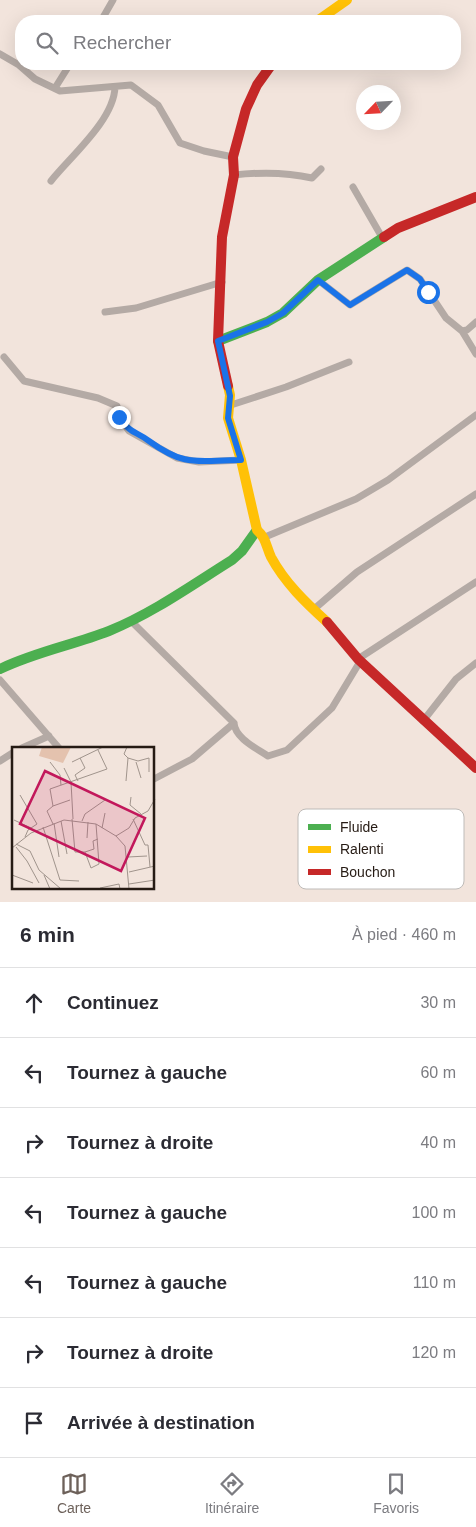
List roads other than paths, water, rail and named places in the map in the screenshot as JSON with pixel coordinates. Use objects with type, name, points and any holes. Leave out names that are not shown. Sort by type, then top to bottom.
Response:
[{"type":"street","points":[[104,15],[113,0]]},
{"type":"street","points":[[326,15],[347,0]]},
{"type":"street","points":[[0,54],[15,63]]},
{"type":"street","points":[[25,70],[35,79],[60,91],[131,86],[158,105],[180,143],[204,151],[233,157]]},
{"type":"street","points":[[55,88],[66,70]]},
{"type":"street","points":[[268,70],[257,85],[246,109],[233,157],[234,175],[222,236],[222,282],[218,341],[231,405],[228,418],[261,534],[271,556],[297,594],[331,626],[359,660],[476,768]]},
{"type":"street","points":[[50,181],[91,135],[105,116],[113,104],[115,87]]},
{"type":"street","points":[[234,175],[263,172],[293,174],[312,178],[321,169]]},
{"type":"street","points":[[353,188],[383,239]]},
{"type":"street","points":[[218,341],[267,322],[283,313],[318,280],[398,228],[476,198]]},
{"type":"street","points":[[318,280],[350,305],[407,270],[420,279],[446,318],[462,331],[476,354]]},
{"type":"street","points":[[106,312],[136,308],[222,282]]},
{"type":"street","points":[[462,331],[467,330],[476,322]]},
{"type":"street","points":[[4,358],[24,381],[98,398],[117,406],[119,417],[129,431],[177,458],[199,462],[241,460]]},
{"type":"street","points":[[231,405],[286,387],[349,362]]},
{"type":"street","points":[[0,669],[20,658],[100,634],[130,621],[232,560],[261,534],[356,499],[388,480],[476,416]]},
{"type":"street","points":[[313,610],[357,572],[476,494]]},
{"type":"street","points":[[130,621],[234,723],[234,729],[246,741],[268,756],[287,750],[332,708],[359,660],[476,582]]},
{"type":"street","points":[[423,721],[456,679],[476,663]]},
{"type":"street","points":[[0,680],[58,747]]},
{"type":"street","points":[[155,778],[192,759],[234,723]]},
{"type":"street","points":[[24,747],[49,736]]},
{"type":"street","points":[[0,761],[12,753]]}]
